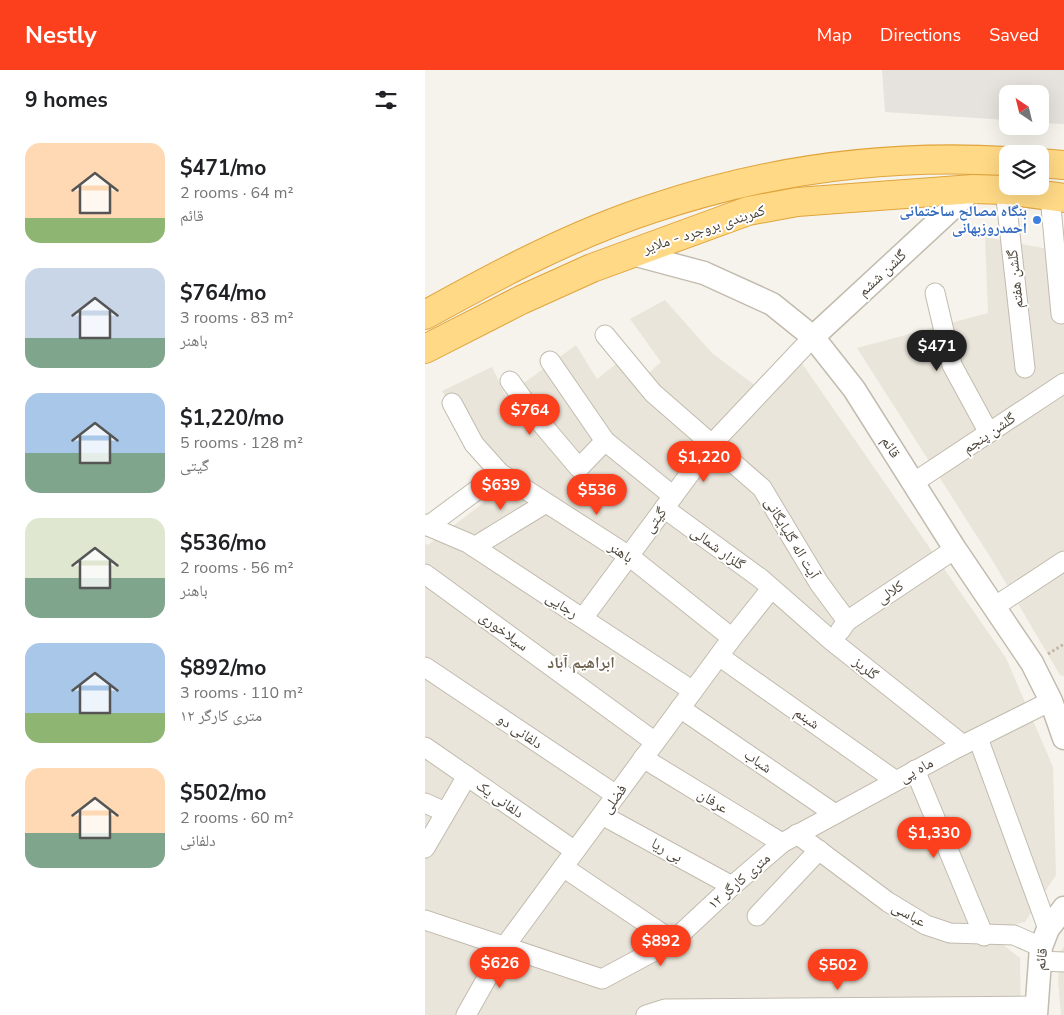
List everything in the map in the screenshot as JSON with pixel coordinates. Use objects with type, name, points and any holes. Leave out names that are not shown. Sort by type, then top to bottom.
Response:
[{"type":"highway","points":[[425,315],[591,232],[649,209],[710,190],[760,178],[863,163],[913,159],[999,161]]},
{"type":"highway","points":[[1049,164],[1064,165]]},
{"type":"highway","name":"کمربندی بروجرد - ملایر","points":[[425,349],[521,300],[629,253],[748,211],[797,202],[973,189],[999,190]]},
{"type":"highway","name":"کمربندی بروجرد - ملایر","points":[[1042,195],[1057,197]]},
{"type":"street","name":"گلشن ششم","points":[[813,337],[973,189]]},
{"type":"street","name":"گلشن هفتم","points":[[1006,195],[1025,368]]},
{"type":"street","points":[[1057,197],[1061,314]]},
{"type":"street","name":"قائم","points":[[629,253],[705,273],[771,304],[813,337],[854,389],[955,549],[1032,663],[1051,701],[1063,731]]},
{"type":"street","points":[[935,293],[952,365],[989,433]]},
{"type":"street","name":"آیت اله گلپایگانی","points":[[605,335],[653,393],[762,488],[819,583],[847,621]]},
{"type":"street","name":"گیتی","points":[[583,618],[711,445],[813,337]]},
{"type":"street","name":"گلزار شمالی","points":[[550,361],[605,441],[669,502],[771,589]]},
{"type":"street","points":[[510,381],[535,416],[579,468],[605,441]]},
{"type":"street","name":"گلشن پنجم","points":[[913,483],[1064,383]]},
{"type":"street","name":"باهنر","points":[[452,403],[474,444],[500,473],[629,556],[732,638]]},
{"type":"street","points":[[427,525],[500,473]]},
{"type":"street","points":[[474,547],[546,503]]},
{"type":"street","name":"رجایی","points":[[427,525],[474,547],[693,691]]},
{"type":"street","name":"کلالی","points":[[832,642],[847,621],[955,549]]},
{"type":"street","points":[[995,607],[1064,561]]},
{"type":"street","name":"سیلاخوری","points":[[425,574],[655,742]]},
{"type":"street","name":"فضلی","points":[[466,1015],[505,946],[732,638],[771,589]]},
{"type":"street","name":"گلریز","points":[[771,589],[832,642],[970,742]]},
{"type":"street","name":"شبنم","points":[[719,656],[896,781]]},
{"type":"street","name":"دلفانی دو","points":[[425,667],[616,795]]},
{"type":"street","name":"ماه پی","points":[[790,839],[915,770],[1051,701]]},
{"type":"street","name":"شباب","points":[[680,708],[835,814]]},
{"type":"street","points":[[970,742],[1043,946]]},
{"type":"street","name":"دلفانی یک","points":[[425,747],[575,852]]},
{"type":"street","name":"عرفان","points":[[643,758],[790,839]]},
{"type":"street","points":[[915,770],[984,936]]},
{"type":"street","points":[[425,848],[467,776]]},
{"type":"street","points":[[425,803],[445,812]]},
{"type":"street","name":"بی ریا","points":[[601,815],[732,886]]},
{"type":"street","name":"عباسی","points":[[790,839],[819,850],[888,902],[926,925],[950,933],[1014,936],[1043,946],[1064,962]]},
{"type":"street","name":"۱۲ متری کارگر","points":[[425,920],[602,980],[673,941],[732,886],[790,839]]},
{"type":"street","points":[[757,916],[819,850]]},
{"type":"street","points":[[563,867],[673,941]]},
{"type":"street","name":"قائم","points":[[1036,1011],[1043,946],[1064,908]]},
{"type":"street","points":[[646,1015],[665,1009],[1036,1011]]},
{"type":"shaded area","points":[[882,70],[1064,70],[1064,124],[1049,123],[1049,85],[999,85],[999,119],[885,112]]},
{"type":"shaded area","points":[[985,237],[1064,252],[1064,676],[1060,675],[994,563],[857,348],[988,313]]},
{"type":"shaded area","points":[[665,300],[712,353],[769,396],[801,362],[1006,658],[1053,767],[1056,875],[1025,922],[987,932],[1020,958],[1021,1015],[425,1015],[425,543],[428,545],[503,488],[442,391],[492,367],[506,396],[576,345],[597,379],[616,364],[634,386],[661,362],[630,319]]},
{"type":"shaded area","points":[[1064,947],[1064,1015],[1061,1015],[1058,981],[1061,951]]},
{"type":"place","name":"بنگاه مصالح ساختمانی احمدروزبهانی","points":[[1037,220]]},
{"type":"district","name":"ابراهیم آباد","points":[[581,662]]}]
